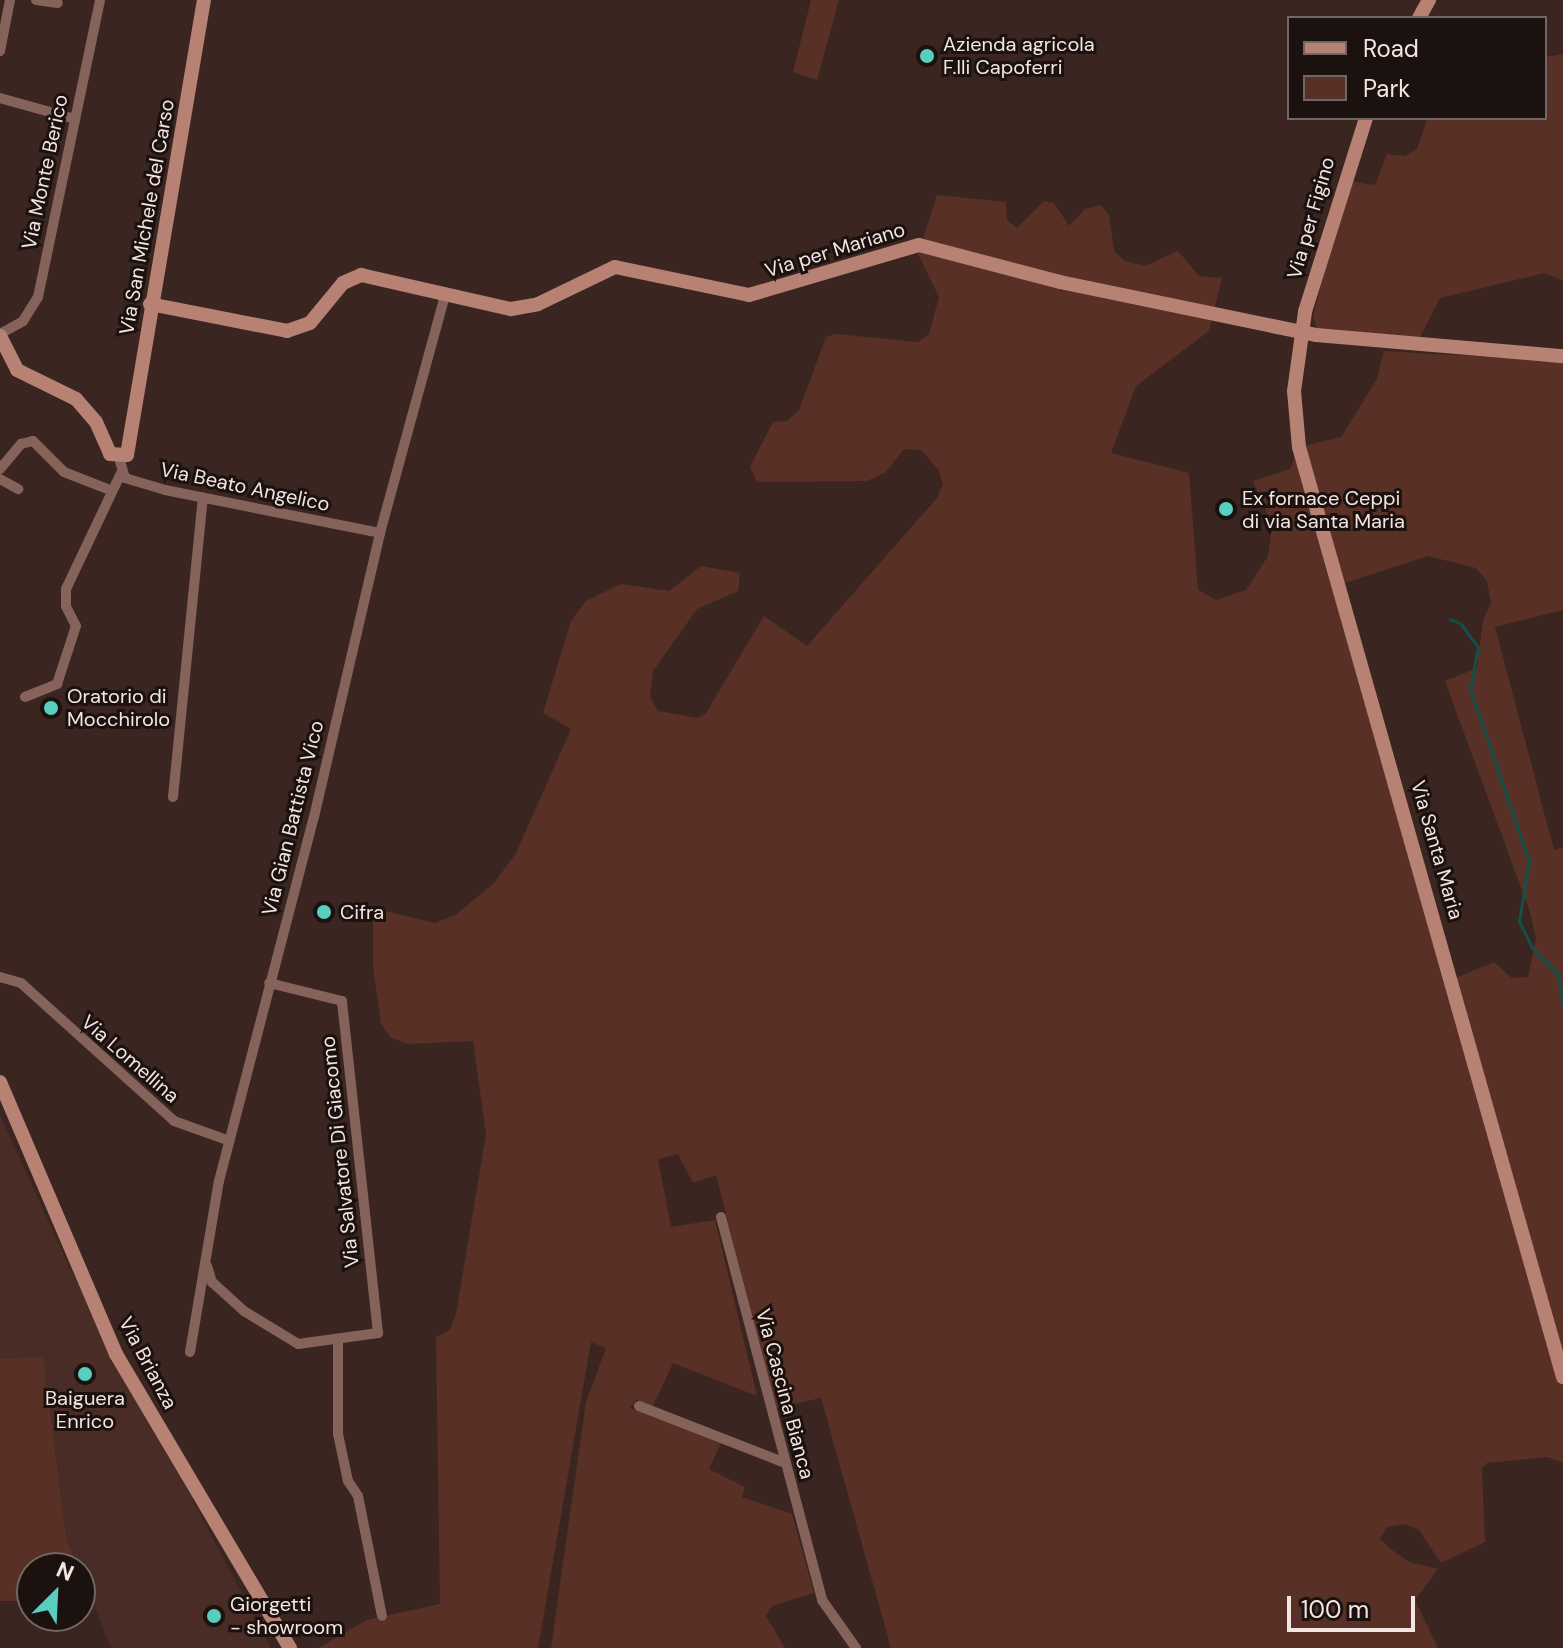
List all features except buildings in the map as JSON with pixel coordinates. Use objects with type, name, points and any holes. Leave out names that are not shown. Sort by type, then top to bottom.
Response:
[{"type":"street","points":[[0,51],[10,0]]},
{"type":"street","points":[[36,0],[58,3]]},
{"type":"street","name":"Via Monte Berico","points":[[0,335],[23,321],[38,297],[100,0]]},
{"type":"street","name":"Via San Michele del Carso","points":[[120,466],[129,452],[150,304],[204,0]]},
{"type":"street","points":[[0,98],[75,119]]},
{"type":"street","name":"Via per Figino","points":[[1302,332],[1343,180],[1365,120]]},
{"type":"street","name":"Via per Mariano","points":[[150,304],[287,331],[310,323],[343,283],[361,275],[445,295],[525,308],[604,271],[628,267],[720,292],[761,294],[919,245],[1060,282],[1351,341],[1563,356]]},
{"type":"street","name":"Via Gian Battista Vico","points":[[190,1352],[230,1141],[380,533],[445,295]]},
{"type":"street","name":"Via Santa Maria","points":[[1302,332],[1294,391],[1299,447],[1563,1377]]},
{"type":"street","points":[[0,335],[17,370],[80,402],[120,466],[66,589],[66,606],[76,626],[57,684],[25,697]]},
{"type":"street","points":[[0,469],[21,444],[33,441],[64,472],[110,490]]},
{"type":"street","name":"Via Beato Angelico","points":[[120,466],[140,483],[380,533]]},
{"type":"street","points":[[0,479],[18,489]]},
{"type":"street","points":[[173,797],[203,498]]},
{"type":"street","name":"Via Lomellina","points":[[0,980],[21,983],[174,1121],[230,1141]]},
{"type":"street","name":"Via Salvatore Di Giacomo","points":[[206,1260],[212,1282],[222,1292],[298,1344],[378,1333],[342,1001],[269,983]]},
{"type":"street","name":"Via Brianza","points":[[0,1082],[116,1354],[290,1648]]},
{"type":"street","name":"Via Cascina Bianca","points":[[721,1217],[822,1600],[856,1648]]},
{"type":"street","points":[[338,1340],[338,1434],[348,1481],[358,1496],[382,1616]]},
{"type":"street","points":[[639,1406],[785,1463]]},
{"type":"shaded area","points":[[0,1115],[69,1266],[271,1648],[111,1648],[96,1610],[96,1552],[73,1552],[66,1535],[43,1357],[0,1358]]},
{"type":"green space","points":[[811,0],[839,0],[817,80],[793,72]]},
{"type":"green space","points":[[1563,54],[1563,281],[1545,273],[1440,298],[1416,345],[1317,330],[1313,316],[1348,181],[1375,185],[1387,154],[1405,156],[1417,149],[1427,120],[1547,120],[1547,57]]},
{"type":"green space","points":[[937,195],[1006,202],[1007,220],[1017,228],[1044,201],[1054,203],[1069,226],[1085,209],[1101,205],[1109,215],[1114,251],[1125,261],[1145,266],[1178,251],[1199,276],[1222,278],[1209,331],[1136,386],[1111,453],[1189,473],[1198,590],[1216,600],[1246,590],[1268,556],[1272,525],[1253,481],[1290,469],[1299,447],[1341,437],[1377,379],[1384,351],[1563,361],[1563,610],[1495,627],[1554,850],[1563,847],[1563,1463],[1548,1457],[1487,1463],[1482,1468],[1485,1542],[1441,1563],[1419,1530],[1405,1524],[1387,1527],[1380,1539],[1392,1550],[1409,1562],[1438,1569],[1415,1600],[1438,1648],[891,1648],[821,1398],[776,1408],[716,1175],[693,1183],[678,1154],[658,1159],[671,1227],[715,1220],[757,1396],[673,1363],[652,1408],[636,1400],[630,1408],[721,1443],[709,1469],[745,1487],[742,1497],[792,1514],[814,1593],[772,1606],[766,1616],[785,1648],[551,1648],[586,1402],[606,1348],[591,1342],[538,1648],[318,1648],[367,1620],[440,1604],[436,1337],[450,1330],[456,1314],[486,1134],[473,1041],[408,1044],[390,1037],[381,1024],[373,966],[373,908],[435,923],[457,914],[494,883],[516,853],[571,729],[543,713],[571,621],[586,601],[621,584],[669,591],[701,566],[740,573],[738,591],[697,609],[653,671],[650,697],[658,711],[698,718],[706,713],[764,616],[807,646],[937,498],[943,484],[938,469],[921,450],[904,449],[886,472],[867,481],[757,482],[750,467],[773,422],[787,421],[799,410],[826,337],[836,334],[918,342],[929,334],[939,297],[918,254]],"holes":[[[1428,556],[1476,568],[1487,581],[1491,603],[1483,620],[1477,668],[1445,681],[1530,912],[1536,938],[1528,977],[1512,978],[1494,962],[1453,979],[1339,585]]]},
{"type":"green space","points":[[43,1357],[66,1535],[72,1552],[16,1552],[16,1601],[0,1601],[0,1358]]},
{"type":"waterway","points":[[1450,619],[1461,624],[1478,647],[1470,689],[1529,861],[1519,921],[1532,948],[1558,974],[1563,1007]]},
{"type":"place","name":"Azienda agricola F.lli Capoferri","points":[[927,56]]},
{"type":"place","name":"Ex fornace Ceppi di via Santa Maria","points":[[1226,509]]},
{"type":"place","name":"Oratorio di Mocchirolo","points":[[51,708]]},
{"type":"place","name":"Cifra","points":[[324,912]]},
{"type":"place","name":"Baiguera Enrico","points":[[85,1374]]},
{"type":"place","name":"Giorgetti - showroom","points":[[214,1616]]}]
